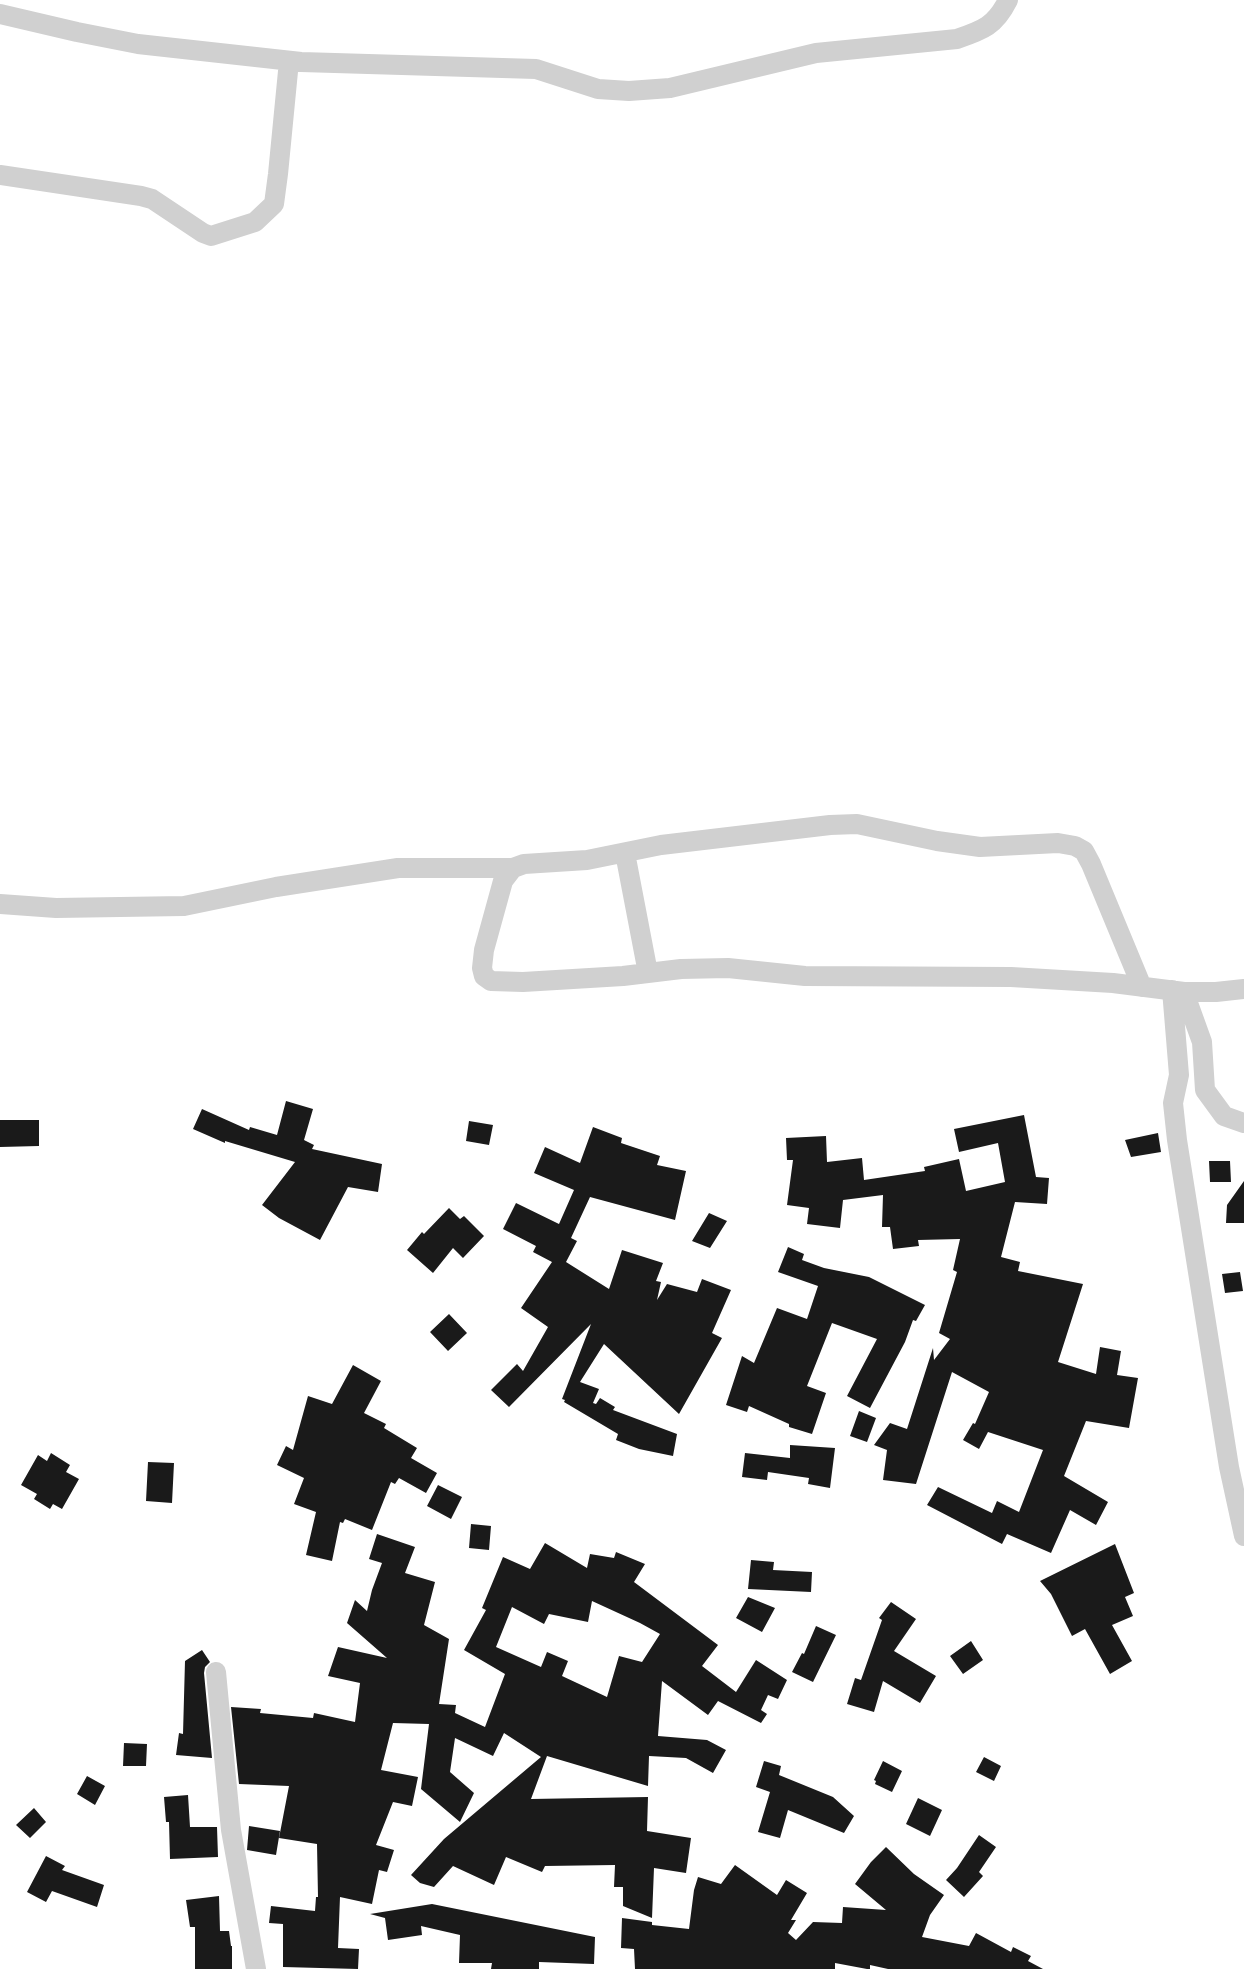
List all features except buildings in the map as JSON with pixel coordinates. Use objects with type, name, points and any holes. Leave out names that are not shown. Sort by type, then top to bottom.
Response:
[{"type":"street","points":[[0,14],[138,44],[289,61],[536,69],[598,88],[629,91],[670,88],[816,52],[957,39],[979,32],[999,17],[1008,0]]},
{"type":"street","points":[[0,175],[141,196],[152,200],[211,236],[255,222],[273,204],[289,61]]},
{"type":"street","points":[[0,904],[56,908],[184,906],[276,887],[398,868],[513,868],[524,864],[587,860],[661,845],[830,825],[857,824],[937,841],[980,847],[1058,843],[1075,846],[1084,851],[1142,987]]},
{"type":"street","points":[[625,853],[648,973]]},
{"type":"street","points":[[513,868],[503,880],[484,950],[482,968],[484,976],[491,981],[523,982],[681,969],[728,968],[805,976],[1011,977],[1113,983],[1178,991],[1216,992],[1244,989]]},
{"type":"street","points":[[1178,991],[1202,1042],[1205,1089],[1224,1116],[1244,1123]]},
{"type":"street","points":[[1178,991],[1179,1075],[1173,1103],[1177,1140],[1229,1467],[1244,1536]]},
{"type":"street","points":[[216,1672],[231,1830],[256,1969]]}]
